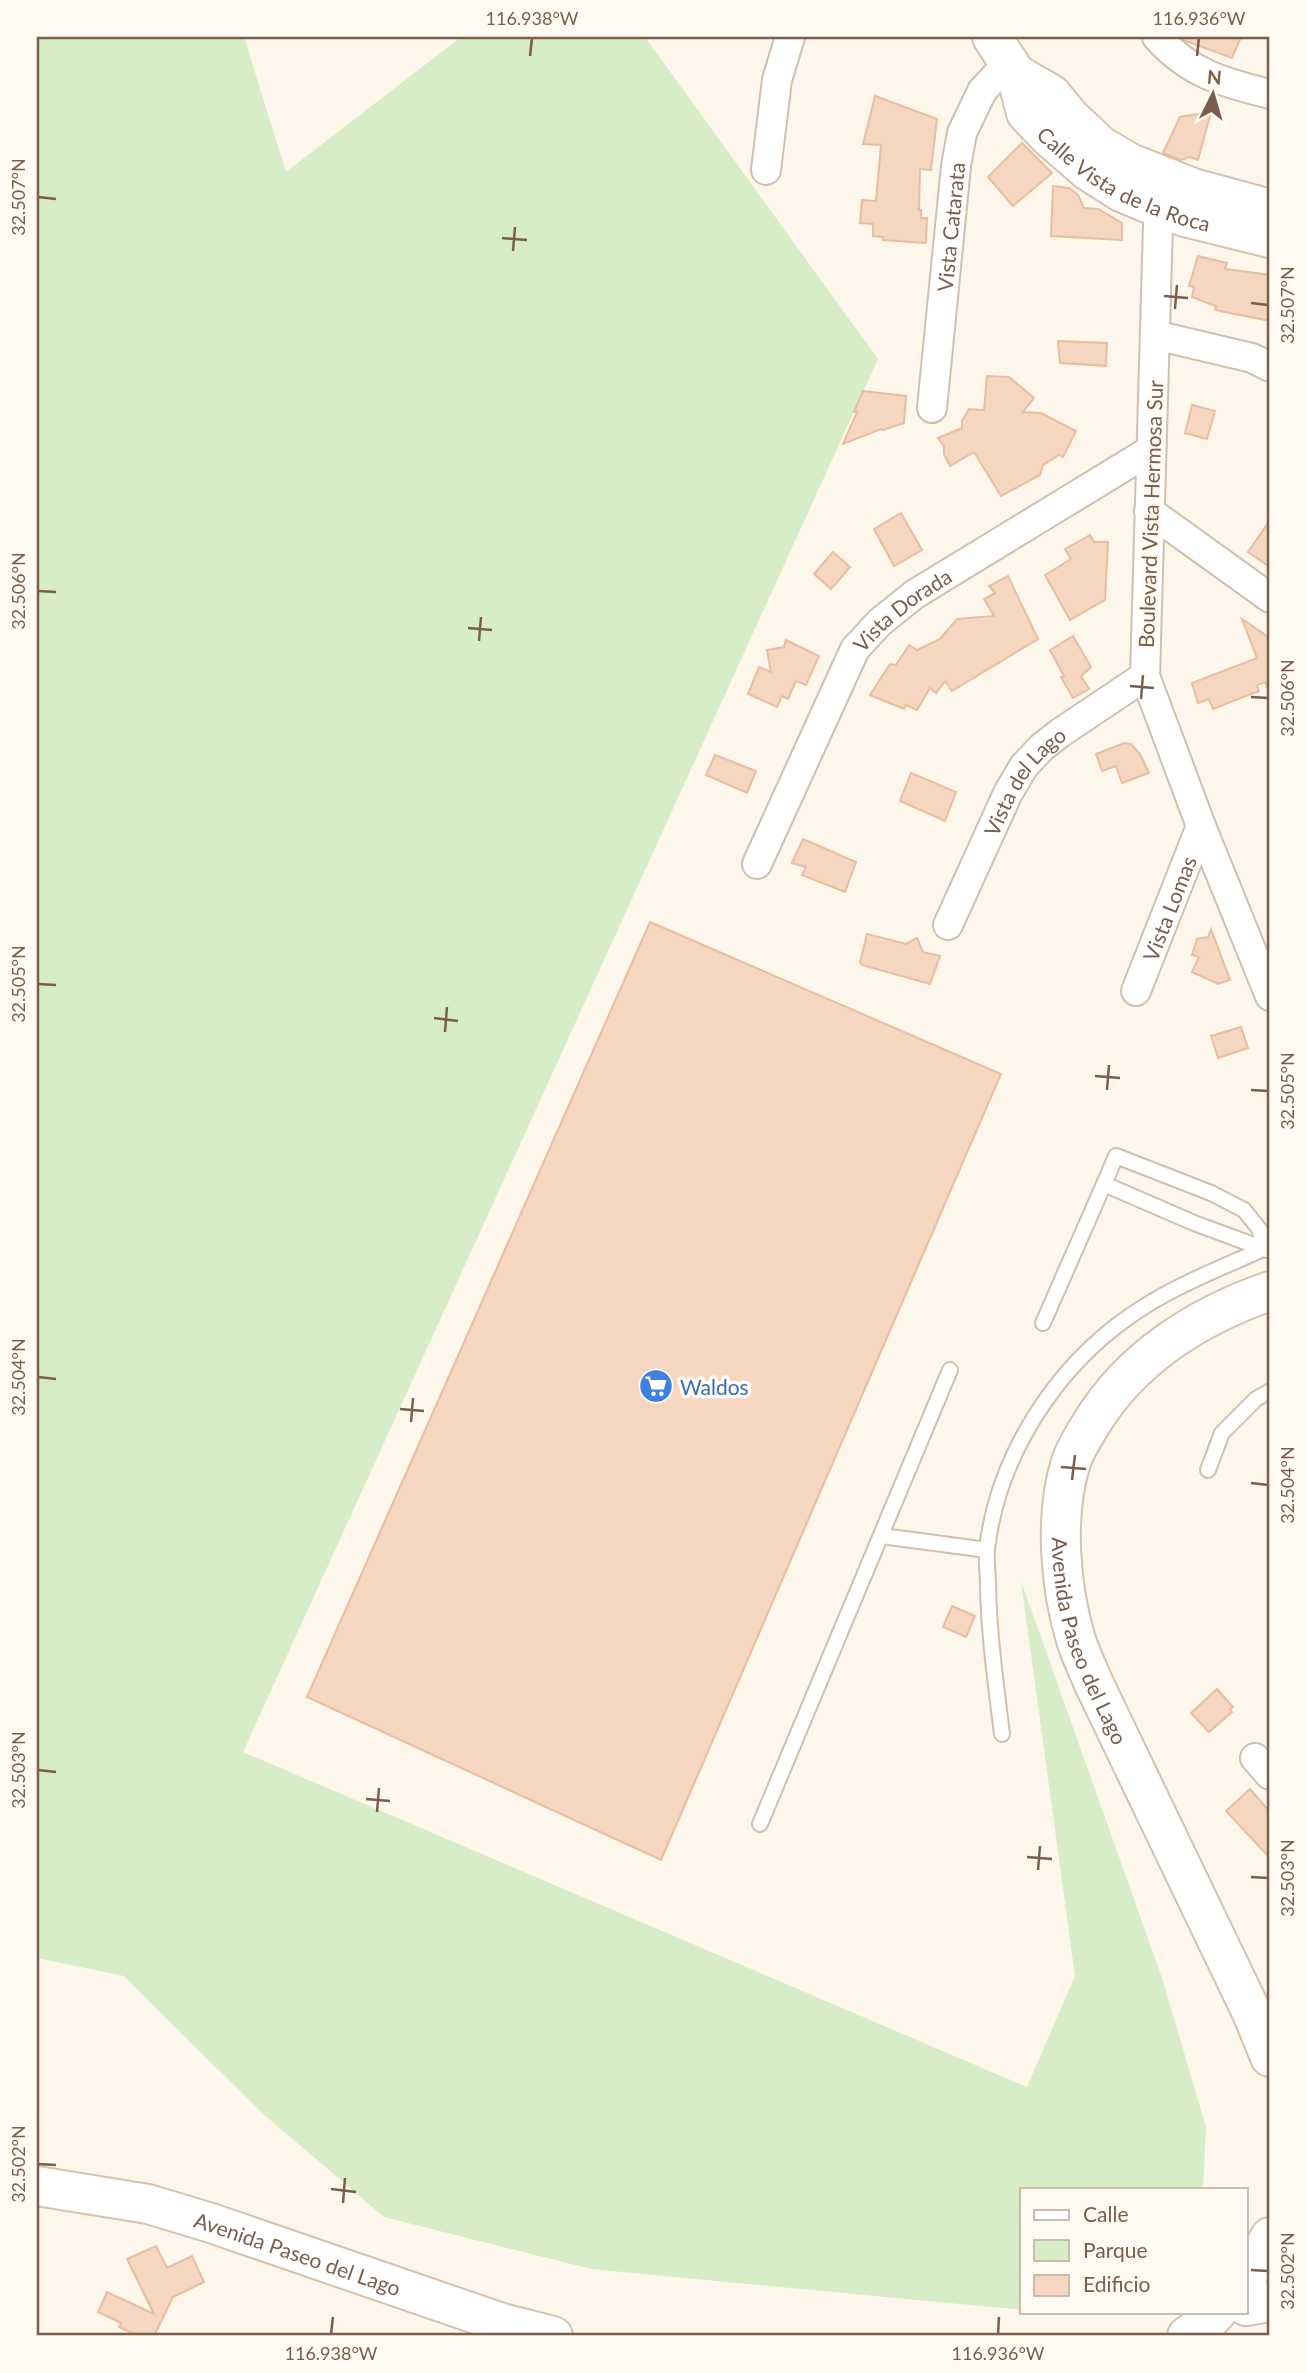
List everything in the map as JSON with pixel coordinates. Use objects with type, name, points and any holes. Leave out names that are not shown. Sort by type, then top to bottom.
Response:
[{"type":"main road","name":"Calle Vista de la Roca","points":[[1007,52],[1026,113],[1050,138],[1099,178],[1121,192],[1159,192],[1193,188],[1270,209]]},
{"type":"main road","name":"Calle Vista de la Roca","points":[[1159,192],[1185,216],[1270,238]]},
{"type":"main road","name":"Avenida Paseo del Lago","points":[[1270,1291],[1204,1319],[1144,1361],[1116,1388],[1096,1415],[1071,1461],[1063,1507],[1062,1565],[1076,1640],[1094,1684],[1270,2057]]},
{"type":"main road","name":"Avenida Paseo del Lago","points":[[37,2186],[148,2204],[502,2323],[553,2336]]},
{"type":"main road","points":[[1248,2306],[1270,2302]]},
{"type":"street","points":[[766,170],[777,80],[790,37]]},
{"type":"street","points":[[1157,37],[1195,69],[1222,82],[1270,94]]},
{"type":"street","name":"Vista Catarata","points":[[932,408],[956,166],[962,133],[982,90],[1007,52]]},
{"type":"street","name":"Boulevard Vista Hermosa Sur","points":[[1159,192],[1145,676],[1270,996]]},
{"type":"street","points":[[1155,335],[1252,358],[1270,367]]},
{"type":"street","name":"Vista Dorada","points":[[757,864],[855,649],[880,622],[915,594],[1151,450]]},
{"type":"street","points":[[1149,511],[1270,598]]},
{"type":"street","name":"Vista del Lago","points":[[948,925],[1008,793],[1024,766],[1060,733],[1145,676]]},
{"type":"street","name":"Vista Lomas","points":[[1136,990],[1201,825]]},
{"type":"lane","points":[[1042,1323],[1116,1156],[1212,1194],[1244,1210],[1260,1230],[1267,1250]]},
{"type":"lane","points":[[1104,1184],[1267,1250]]},
{"type":"lane","points":[[1002,1734],[988,1606],[987,1550],[995,1511],[1022,1439],[1051,1392],[1074,1364],[1131,1315],[1169,1292],[1267,1250]]},
{"type":"lane","points":[[760,1825],[950,1370]]},
{"type":"lane","points":[[1208,1470],[1222,1433],[1256,1399],[1270,1391]]},
{"type":"lane","points":[[881,1536],[987,1550]]},
{"type":"green space","points":[[37,37],[244,37],[286,172],[461,37],[645,37],[878,359],[243,1752],[1027,2087],[1075,1976],[1021,1581],[1162,1978],[1206,2127],[1203,2188],[1020,2188],[1020,2310],[591,2269],[384,2217],[262,2113],[124,1976],[37,1958]]},
{"type":"building","points":[[1181,37],[1241,37],[1232,58]]},
{"type":"building","points":[[875,96],[937,119],[931,170],[920,169],[919,210],[921,218],[927,218],[926,243],[883,240],[883,237],[873,236],[873,224],[860,223],[862,200],[876,201],[881,145],[863,144]]},
{"type":"building","points":[[1211,112],[1198,160],[1190,157],[1181,160],[1163,153],[1180,117]]},
{"type":"building","points":[[1022,143],[1052,173],[1013,206],[988,177]]},
{"type":"building","points":[[1053,186],[1069,188],[1078,195],[1084,208],[1098,209],[1122,223],[1122,240],[1051,236]]},
{"type":"building","points":[[1198,256],[1227,263],[1225,269],[1270,275],[1270,321],[1215,310],[1216,306],[1192,297],[1194,287],[1189,286]]},
{"type":"building","points":[[1058,341],[1107,343],[1106,366],[1060,363]]},
{"type":"building","points":[[987,376],[1009,377],[1034,398],[1023,412],[1041,413],[1076,431],[1063,457],[1059,455],[1043,465],[1040,475],[1001,496],[974,452],[950,466],[944,454],[944,446],[938,438],[962,428],[962,421],[969,409],[984,410]]},
{"type":"building","points":[[863,391],[906,396],[904,423],[843,444],[857,412],[854,412]]},
{"type":"building","points":[[1192,405],[1215,411],[1207,439],[1185,433]]},
{"type":"building","points":[[901,513],[922,550],[894,566],[874,529]]},
{"type":"building","points":[[1270,520],[1270,567],[1248,552]]},
{"type":"building","points":[[1090,535],[1094,542],[1108,542],[1105,600],[1070,620],[1045,575],[1071,559],[1065,549]]},
{"type":"building","points":[[833,552],[850,567],[831,589],[814,574]]},
{"type":"building","points":[[1008,576],[1038,639],[952,691],[945,681],[936,693],[930,688],[917,710],[906,705],[904,709],[870,695],[890,664],[896,665],[909,645],[917,650],[934,642],[941,638],[957,619],[994,616],[984,599],[995,593],[989,586]]},
{"type":"building","points":[[1242,619],[1270,638],[1270,689],[1265,682],[1257,685],[1259,691],[1213,709],[1209,699],[1198,703],[1192,683],[1257,658]]},
{"type":"building","points":[[1073,636],[1091,667],[1081,676],[1089,689],[1073,698],[1050,650]]},
{"type":"building","points":[[786,640],[819,656],[806,685],[796,681],[788,699],[782,696],[777,707],[748,694],[759,667],[771,672],[767,650],[784,647]]},
{"type":"building","points":[[1124,743],[1131,744],[1140,754],[1149,773],[1122,783],[1116,766],[1102,771],[1096,754]]},
{"type":"building","points":[[715,755],[756,771],[747,793],[706,775]]},
{"type":"building","points":[[911,773],[956,792],[945,821],[900,801]]},
{"type":"building","points":[[803,839],[856,862],[845,892],[802,875],[806,867],[792,863]]},
{"type":"building","name":"Waldos","points":[[650,922],[1001,1074],[661,1860],[307,1697]]},
{"type":"building","points":[[1211,929],[1230,980],[1218,984],[1192,972],[1199,957],[1192,955],[1197,939],[1208,937]]},
{"type":"building","points":[[867,934],[906,944],[917,938],[923,952],[940,956],[930,984],[862,965],[860,962]]},
{"type":"building","points":[[1241,1027],[1248,1048],[1218,1058],[1211,1036]]},
{"type":"building","points":[[952,1606],[975,1616],[966,1637],[943,1627]]},
{"type":"building","points":[[1217,1689],[1233,1707],[1230,1709],[1232,1712],[1209,1732],[1191,1713]]},
{"type":"building","points":[[1250,1789],[1270,1812],[1270,1858],[1226,1811]]},
{"type":"building","points":[[156,2246],[167,2268],[192,2256],[204,2282],[173,2297],[154,2336],[138,2336],[119,2327],[121,2323],[98,2312],[107,2292],[154,2314],[127,2259]]},
{"type":"place","name":"Waldos","points":[[656,1386]]}]
